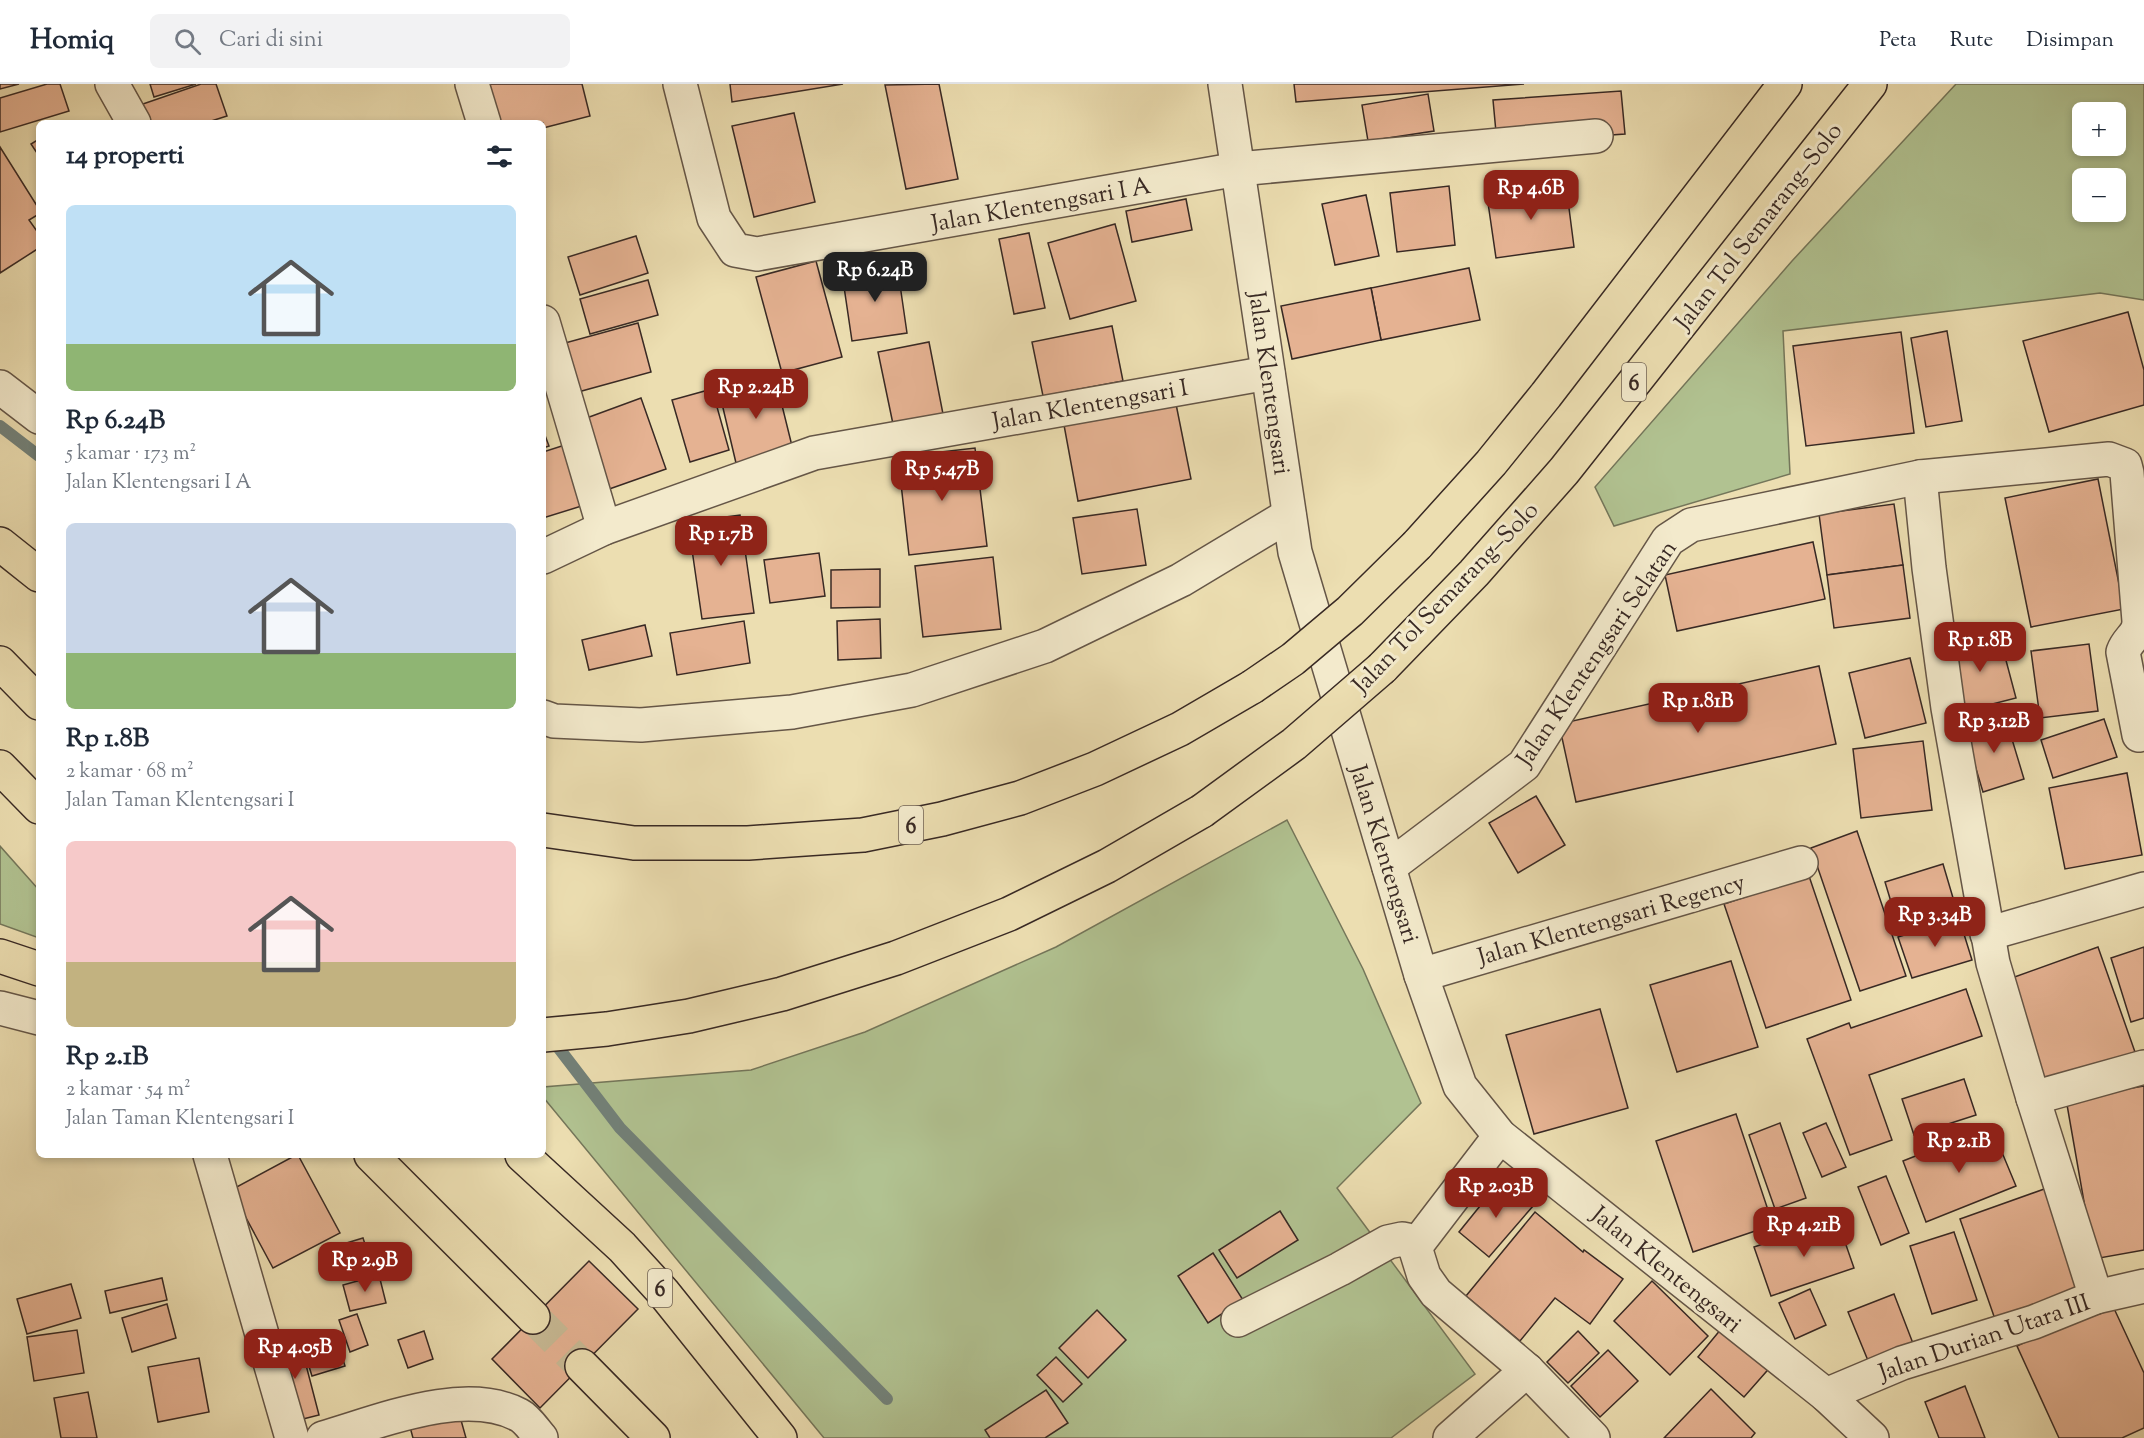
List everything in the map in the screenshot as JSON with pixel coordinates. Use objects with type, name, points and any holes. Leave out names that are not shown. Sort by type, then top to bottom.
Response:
[{"type":"highway","name":"6","points":[[546,830],[634,843],[748,843],[874,832],[942,819],[1031,794],[1095,769],[1180,729],[1252,687],[1293,659],[1350,611],[1417,545],[1491,463],[1785,84]]},
{"type":"highway","name":"Jalan Tol Semarang–Solo","points":[[546,1035],[607,1029],[689,1016],[782,994],[897,958],[1009,914],[1107,866],[1202,811],[1294,744],[1383,668],[1474,573],[1564,471],[1870,84]]},
{"type":"highway","points":[[0,544],[36,573]]},
{"type":"highway","points":[[0,663],[36,700]]},
{"type":"highway","points":[[0,767],[36,804]]},
{"type":"highway","points":[[0,957],[36,968]]},
{"type":"highway","points":[[374,1158],[533,1317]]},
{"type":"highway","name":"6","points":[[525,1158],[622,1247],[663,1292],[780,1438]]},
{"type":"highway","points":[[582,1366],[653,1438]]},
{"type":"street","points":[[112,84],[132,120]]},
{"type":"street","points":[[472,84],[483,120]]},
{"type":"street","name":"Jalan Klentengsari I A","points":[[680,84],[714,218],[735,250],[757,254],[1238,169],[1596,136]]},
{"type":"street","name":"Jalan Klentengsari","points":[[1225,84],[1294,552],[1421,975],[1460,1086],[1500,1136],[1826,1395],[1872,1438]]},
{"type":"street","points":[[546,332],[604,528]]},
{"type":"street","name":"Jalan Klentengsari I","points":[[546,556],[604,528],[814,453],[1268,373]]},
{"type":"street","points":[[0,387],[36,415]]},
{"type":"street","name":"Jalan Klentengsari Selatan","points":[[1389,867],[1524,765],[1668,540],[1691,525],[1920,477],[2109,459],[2125,465],[2139,629],[2123,652],[2139,735]]},
{"type":"street","points":[[1920,477],[1929,568],[1948,708],[1993,963],[2096,1297]]},
{"type":"street","points":[[546,718],[554,721],[641,725],[792,712],[912,690],[1045,646],[1181,580],[1289,515]]},
{"type":"street","name":"Jalan Klentengsari Regency","points":[[1421,975],[1801,863]]},
{"type":"street","points":[[1987,934],[2144,889]]},
{"type":"street","points":[[0,1008],[36,1017]]},
{"type":"street","points":[[2033,1098],[2144,1067]]},
{"type":"street","points":[[1415,1247],[1500,1136]]},
{"type":"street","points":[[211,1158],[292,1438]]},
{"type":"street","points":[[1238,1320],[1340,1269],[1388,1242],[1407,1240],[1415,1247],[1424,1276],[1436,1293],[1527,1370],[1593,1438]]},
{"type":"street","name":"Jalan Durian Utara III","points":[[1826,1395],[1902,1363],[2034,1322],[2096,1297],[2144,1286]]},
{"type":"street","points":[[1450,1438],[1527,1370]]},
{"type":"street","points":[[323,1438],[437,1405],[459,1403],[485,1404],[520,1415],[541,1438]]},
{"type":"green space","points":[[1956,84],[2144,84],[2144,300],[2100,293],[1783,331],[1790,474],[1614,526],[1595,487],[1792,261]]},
{"type":"green space","points":[[1287,820],[1363,969],[1421,1103],[1337,1188],[1475,1374],[1391,1438],[824,1438],[546,1101],[546,1087],[751,1070],[865,1032],[1056,947]]},
{"type":"green space","points":[[0,846],[36,887],[36,937],[0,924]]},
{"type":"building","points":[[0,84],[19,84],[0,89]]},
{"type":"building","points":[[47,84],[60,84],[69,111],[0,132],[0,98]]},
{"type":"building","points":[[150,84],[196,84],[154,97]]},
{"type":"building","points":[[201,84],[216,84],[227,116],[214,120],[145,120],[140,105]]},
{"type":"building","points":[[483,84],[582,84],[590,116],[546,127],[546,120],[492,120]]},
{"type":"building","points":[[730,84],[843,84],[732,102]]},
{"type":"building","points":[[939,84],[958,179],[906,189],[885,85]]},
{"type":"building","points":[[1294,84],[1524,84],[1296,102]]},
{"type":"building","points":[[1621,91],[1625,134],[1497,143],[1493,100]]},
{"type":"building","points":[[1428,94],[1434,131],[1368,141],[1362,105]]},
{"type":"building","points":[[794,113],[815,202],[754,217],[732,126]]},
{"type":"building","points":[[36,141],[36,152],[31,144]]},
{"type":"building","points":[[0,147],[36,204],[36,216],[29,220],[36,230],[36,250],[0,273]]},
{"type":"building","points":[[1566,185],[1574,247],[1496,258],[1487,196]]},
{"type":"building","points":[[1449,186],[1455,245],[1397,252],[1390,193]]},
{"type":"building","points":[[1366,195],[1379,256],[1335,265],[1322,204]]},
{"type":"building","points":[[1186,199],[1192,230],[1132,242],[1126,211]]},
{"type":"building","points":[[1115,224],[1136,301],[1070,319],[1048,243]]},
{"type":"building","points":[[1029,233],[1045,308],[1014,314],[999,239]]},
{"type":"building","points":[[636,236],[648,273],[580,295],[568,257]]},
{"type":"building","points":[[816,261],[842,357],[782,373],[756,277]]},
{"type":"building","points":[[897,264],[907,333],[852,341],[842,273]]},
{"type":"building","points":[[1469,268],[1480,320],[1381,340],[1371,288]]},
{"type":"building","points":[[648,280],[658,315],[590,334],[580,299]]},
{"type":"building","points":[[1371,288],[1381,340],[1292,359],[1281,306]]},
{"type":"building","points":[[2128,312],[2144,370],[2144,405],[2049,432],[2023,341]]},
{"type":"building","points":[[638,323],[651,372],[578,392],[565,343]]},
{"type":"building","points":[[1112,326],[1123,381],[1043,396],[1032,342]]},
{"type":"building","points":[[1947,331],[1962,421],[1926,427],[1911,338]]},
{"type":"building","points":[[1901,332],[1914,433],[1806,446],[1793,346]]},
{"type":"building","points":[[929,342],[943,414],[893,424],[878,352]]},
{"type":"building","points":[[775,377],[793,450],[736,463],[719,391]]},
{"type":"building","points":[[712,389],[729,450],[690,462],[672,400]]},
{"type":"building","points":[[641,398],[666,469],[598,493],[573,423]]},
{"type":"building","points":[[1176,404],[1191,479],[1078,501],[1064,425]]},
{"type":"building","points":[[568,444],[588,504],[546,517],[546,451]]},
{"type":"building","points":[[975,448],[987,546],[909,555],[898,457]]},
{"type":"building","points":[[2098,479],[2124,609],[2031,627],[2005,498]]},
{"type":"building","points":[[1894,504],[1903,565],[1827,575],[1819,514]]},
{"type":"building","points":[[1137,509],[1146,565],[1082,574],[1073,518]]},
{"type":"building","points":[[740,515],[754,613],[702,619],[688,522]]},
{"type":"building","points":[[1813,542],[1825,599],[1677,631],[1665,575]]},
{"type":"building","points":[[819,553],[825,596],[770,603],[764,560]]},
{"type":"building","points":[[993,557],[1001,629],[923,637],[915,566]]},
{"type":"building","points":[[1903,565],[1910,618],[1834,628],[1827,575]]},
{"type":"building","points":[[880,569],[880,607],[831,608],[831,570]]},
{"type":"building","points":[[880,619],[881,658],[838,660],[837,621]]},
{"type":"building","points":[[744,621],[750,663],[677,675],[670,633]]},
{"type":"building","points":[[645,625],[652,656],[589,670],[582,640]]},
{"type":"building","points":[[1999,634],[2016,698],[1961,712],[1944,648]]},
{"type":"building","points":[[2089,644],[2098,711],[2040,718],[2031,651]]},
{"type":"building","points":[[1910,658],[1926,723],[1865,738],[1849,673]]},
{"type":"building","points":[[1819,666],[1836,744],[1576,802],[1559,724]]},
{"type":"building","points":[[2005,716],[2024,779],[1983,792],[1964,729]]},
{"type":"building","points":[[2104,719],[2117,757],[2053,778],[2041,740]]},
{"type":"building","points":[[1923,741],[1932,810],[1861,818],[1853,749]]},
{"type":"building","points":[[2127,773],[2142,855],[2065,869],[2049,788]]},
{"type":"building","points":[[1536,796],[1565,845],[1518,873],[1489,823]]},
{"type":"building","points":[[1857,831],[1906,976],[1860,991],[1811,848]]},
{"type":"building","points":[[1943,864],[1956,908],[1898,925],[1885,882]]},
{"type":"building","points":[[1809,876],[1851,1000],[1766,1028],[1724,904]]},
{"type":"building","points":[[1959,918],[1972,960],[1912,978],[1898,937]]},
{"type":"building","points":[[2098,947],[2135,1052],[2045,1084],[2009,979]]},
{"type":"building","points":[[2144,947],[2144,1018],[2131,1022],[2111,958]]},
{"type":"building","points":[[1731,961],[1758,1047],[1677,1072],[1650,985]]},
{"type":"building","points":[[1966,989],[1982,1036],[1869,1075],[1892,1140],[1850,1155],[1807,1039],[1849,1023],[1851,1028]]},
{"type":"building","points":[[1600,1009],[1628,1108],[1534,1134],[1506,1035]]},
{"type":"building","points":[[1964,1079],[1976,1115],[1914,1135],[1902,1099]]},
{"type":"building","points":[[2144,1086],[2144,1250],[2094,1259],[2066,1099]]},
{"type":"building","points":[[1736,1114],[1773,1225],[1693,1252],[1656,1141]]},
{"type":"building","points":[[1780,1123],[1806,1198],[1775,1209],[1749,1135]]},
{"type":"building","points":[[1826,1123],[1846,1167],[1822,1177],[1803,1133]]},
{"type":"building","points":[[1991,1126],[2016,1186],[1926,1222],[1903,1161]]},
{"type":"building","points":[[290,1158],[300,1158],[340,1233],[273,1268],[231,1190]]},
{"type":"building","points":[[1886,1176],[1909,1233],[1881,1245],[1858,1187]]},
{"type":"building","points":[[1501,1180],[1533,1206],[1489,1257],[1459,1232]]},
{"type":"building","points":[[2047,1188],[2083,1290],[1996,1322],[1960,1219]]},
{"type":"building","points":[[1280,1211],[1298,1240],[1237,1278],[1219,1250]]},
{"type":"building","points":[[1535,1212],[1583,1252],[1584,1250],[1623,1279],[1590,1324],[1555,1298],[1520,1341],[1466,1296]]},
{"type":"building","points":[[1837,1219],[1854,1268],[1771,1296],[1754,1247]]},
{"type":"building","points":[[1954,1232],[1977,1300],[1932,1314],[1910,1246]]},
{"type":"building","points":[[363,1238],[373,1269],[341,1280],[330,1248]]},
{"type":"building","points":[[1213,1253],[1243,1300],[1208,1323],[1178,1276]]},
{"type":"building","points":[[589,1261],[638,1309],[540,1408],[492,1359]]},
{"type":"building","points":[[379,1275],[386,1303],[350,1311],[343,1285]]},
{"type":"building","points":[[162,1278],[167,1300],[110,1313],[105,1291]]},
{"type":"building","points":[[1652,1281],[1708,1336],[1670,1375],[1614,1321]]},
{"type":"building","points":[[71,1284],[81,1318],[27,1334],[17,1299]]},
{"type":"building","points":[[1810,1289],[1826,1325],[1795,1339],[1779,1303]]},
{"type":"building","points":[[1894,1294],[1914,1346],[1869,1363],[1848,1312]]},
{"type":"building","points":[[2111,1302],[2144,1373],[2144,1428],[2122,1438],[2059,1438],[2017,1346]]},
{"type":"building","points":[[167,1304],[176,1338],[132,1352],[122,1318]]},
{"type":"building","points":[[1097,1310],[1126,1340],[1088,1378],[1059,1348]]},
{"type":"building","points":[[357,1314],[368,1345],[350,1352],[339,1320]]},
{"type":"building","points":[[1726,1323],[1773,1364],[1744,1397],[1698,1357]]},
{"type":"building","points":[[77,1330],[84,1373],[34,1381],[27,1337]]},
{"type":"building","points":[[424,1331],[433,1359],[408,1368],[398,1340]]},
{"type":"building","points":[[1578,1331],[1599,1353],[1568,1383],[1547,1362]]},
{"type":"building","points":[[335,1334],[345,1366],[312,1376],[302,1344]]},
{"type":"building","points":[[299,1338],[319,1415],[291,1422],[270,1347]]},
{"type":"building","points":[[1608,1350],[1638,1381],[1600,1417],[1571,1386]]},
{"type":"building","points":[[1056,1357],[1082,1384],[1063,1402],[1037,1375]]},
{"type":"building","points":[[199,1358],[209,1412],[158,1422],[148,1367]]},
{"type":"building","points":[[1965,1386],[1985,1438],[1939,1438],[1925,1402]]},
{"type":"building","points":[[1711,1389],[1755,1433],[1751,1438],[1664,1438]]},
{"type":"building","points":[[1046,1390],[1068,1423],[1045,1438],[990,1438],[985,1430]]},
{"type":"building","points":[[88,1392],[97,1438],[61,1438],[54,1398]]},
{"type":"building","points":[[459,1413],[466,1438],[413,1438],[410,1427]]},
{"type":"waterway","points":[[0,426],[36,454]]},
{"type":"waterway","points":[[551,1038],[620,1128],[887,1399]]},
{"type":"tunnel","points":[[533,1317],[582,1366]]}]
